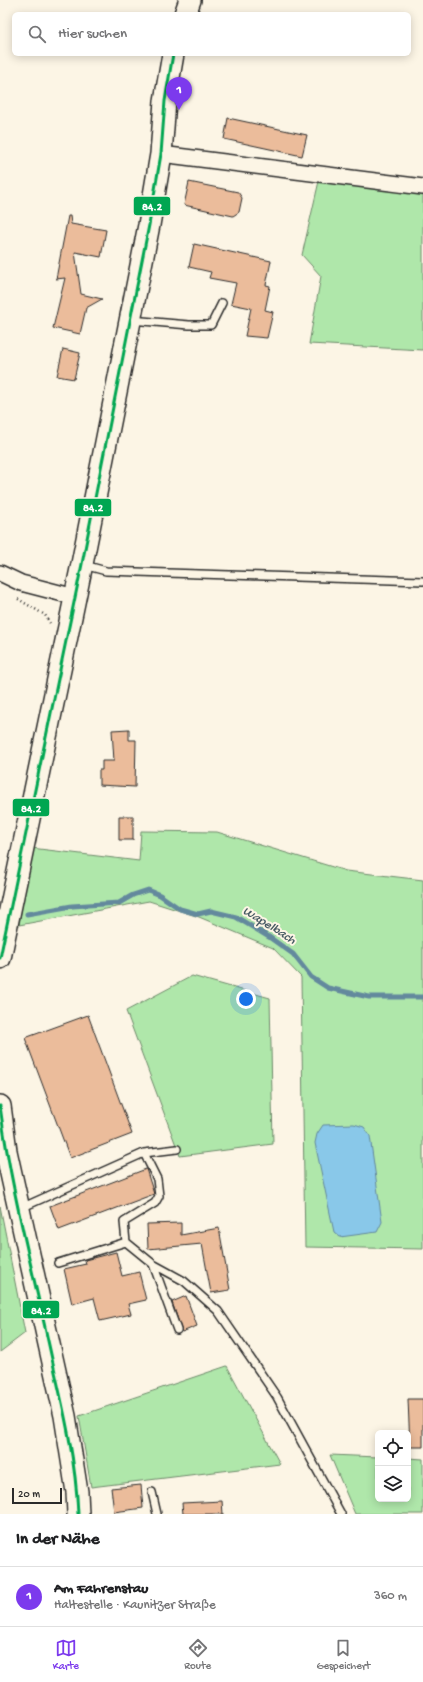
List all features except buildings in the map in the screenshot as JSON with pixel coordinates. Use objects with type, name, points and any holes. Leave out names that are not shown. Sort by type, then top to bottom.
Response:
[{"type":"street","points":[[186,12],[190,0]]},
{"type":"street","points":[[0,958],[131,320],[161,154],[165,101],[173,56]]},
{"type":"street","points":[[161,154],[423,186]]},
{"type":"street","points":[[0,573],[21,583],[75,596]]},
{"type":"street","points":[[0,1106],[6,1151],[65,1416],[77,1492],[78,1514]]},
{"type":"lane","points":[[131,320],[189,325],[211,325],[222,303]]},
{"type":"lane","points":[[82,564],[106,571],[423,581]]},
{"type":"lane","points":[[19,1208],[144,1153],[177,1149]]},
{"type":"lane","points":[[144,1153],[157,1179],[159,1196],[155,1203],[124,1222],[126,1242],[153,1264],[184,1281],[218,1311],[277,1397],[341,1514]]},
{"type":"lane","points":[[58,1263],[126,1242]]},
{"type":"lane","points":[[153,1264],[177,1330]]},
{"type":"lane","points":[[152,1492],[157,1514]]},
{"type":"path","points":[[14,597],[45,615],[54,628]]},
{"type":"green space","points":[[319,181],[423,193],[423,350],[309,344],[321,276],[302,255]]},
{"type":"green space","points":[[141,831],[217,832],[346,871],[423,880],[423,1249],[305,1247],[301,977],[273,948],[199,917],[149,901],[19,925],[31,848],[139,861]]},
{"type":"green space","points":[[192,976],[270,998],[273,1144],[180,1156],[126,1011]]},
{"type":"green space","points":[[0,1206],[25,1333],[0,1352]]},
{"type":"green space","points":[[227,1366],[280,1464],[91,1487],[79,1416]]},
{"type":"green space","points":[[330,1455],[375,1457],[375,1502],[411,1502],[411,1458],[423,1459],[423,1514],[355,1514]]},
{"type":"water","points":[[354,1124],[364,1127],[370,1136],[382,1222],[377,1232],[340,1237],[334,1232],[315,1143],[317,1134],[323,1125]]},
{"type":"waterway","name":"Wapelbach","points":[[27,914],[72,906],[119,903],[133,895],[148,890],[160,895],[180,909],[198,914],[211,911],[236,917],[293,954],[311,977],[328,988],[369,997],[423,997]]},
{"type":"transit line","name":"84.2","points":[[0,958],[82,564],[149,225],[161,154],[165,101],[173,56]]},
{"type":"transit line","name":"84.2","points":[[0,1106],[10,1170],[69,1436],[75,1475],[78,1514]]},
{"type":"place","name":"Am Fahrenstau","points":[[179,110]]}]
